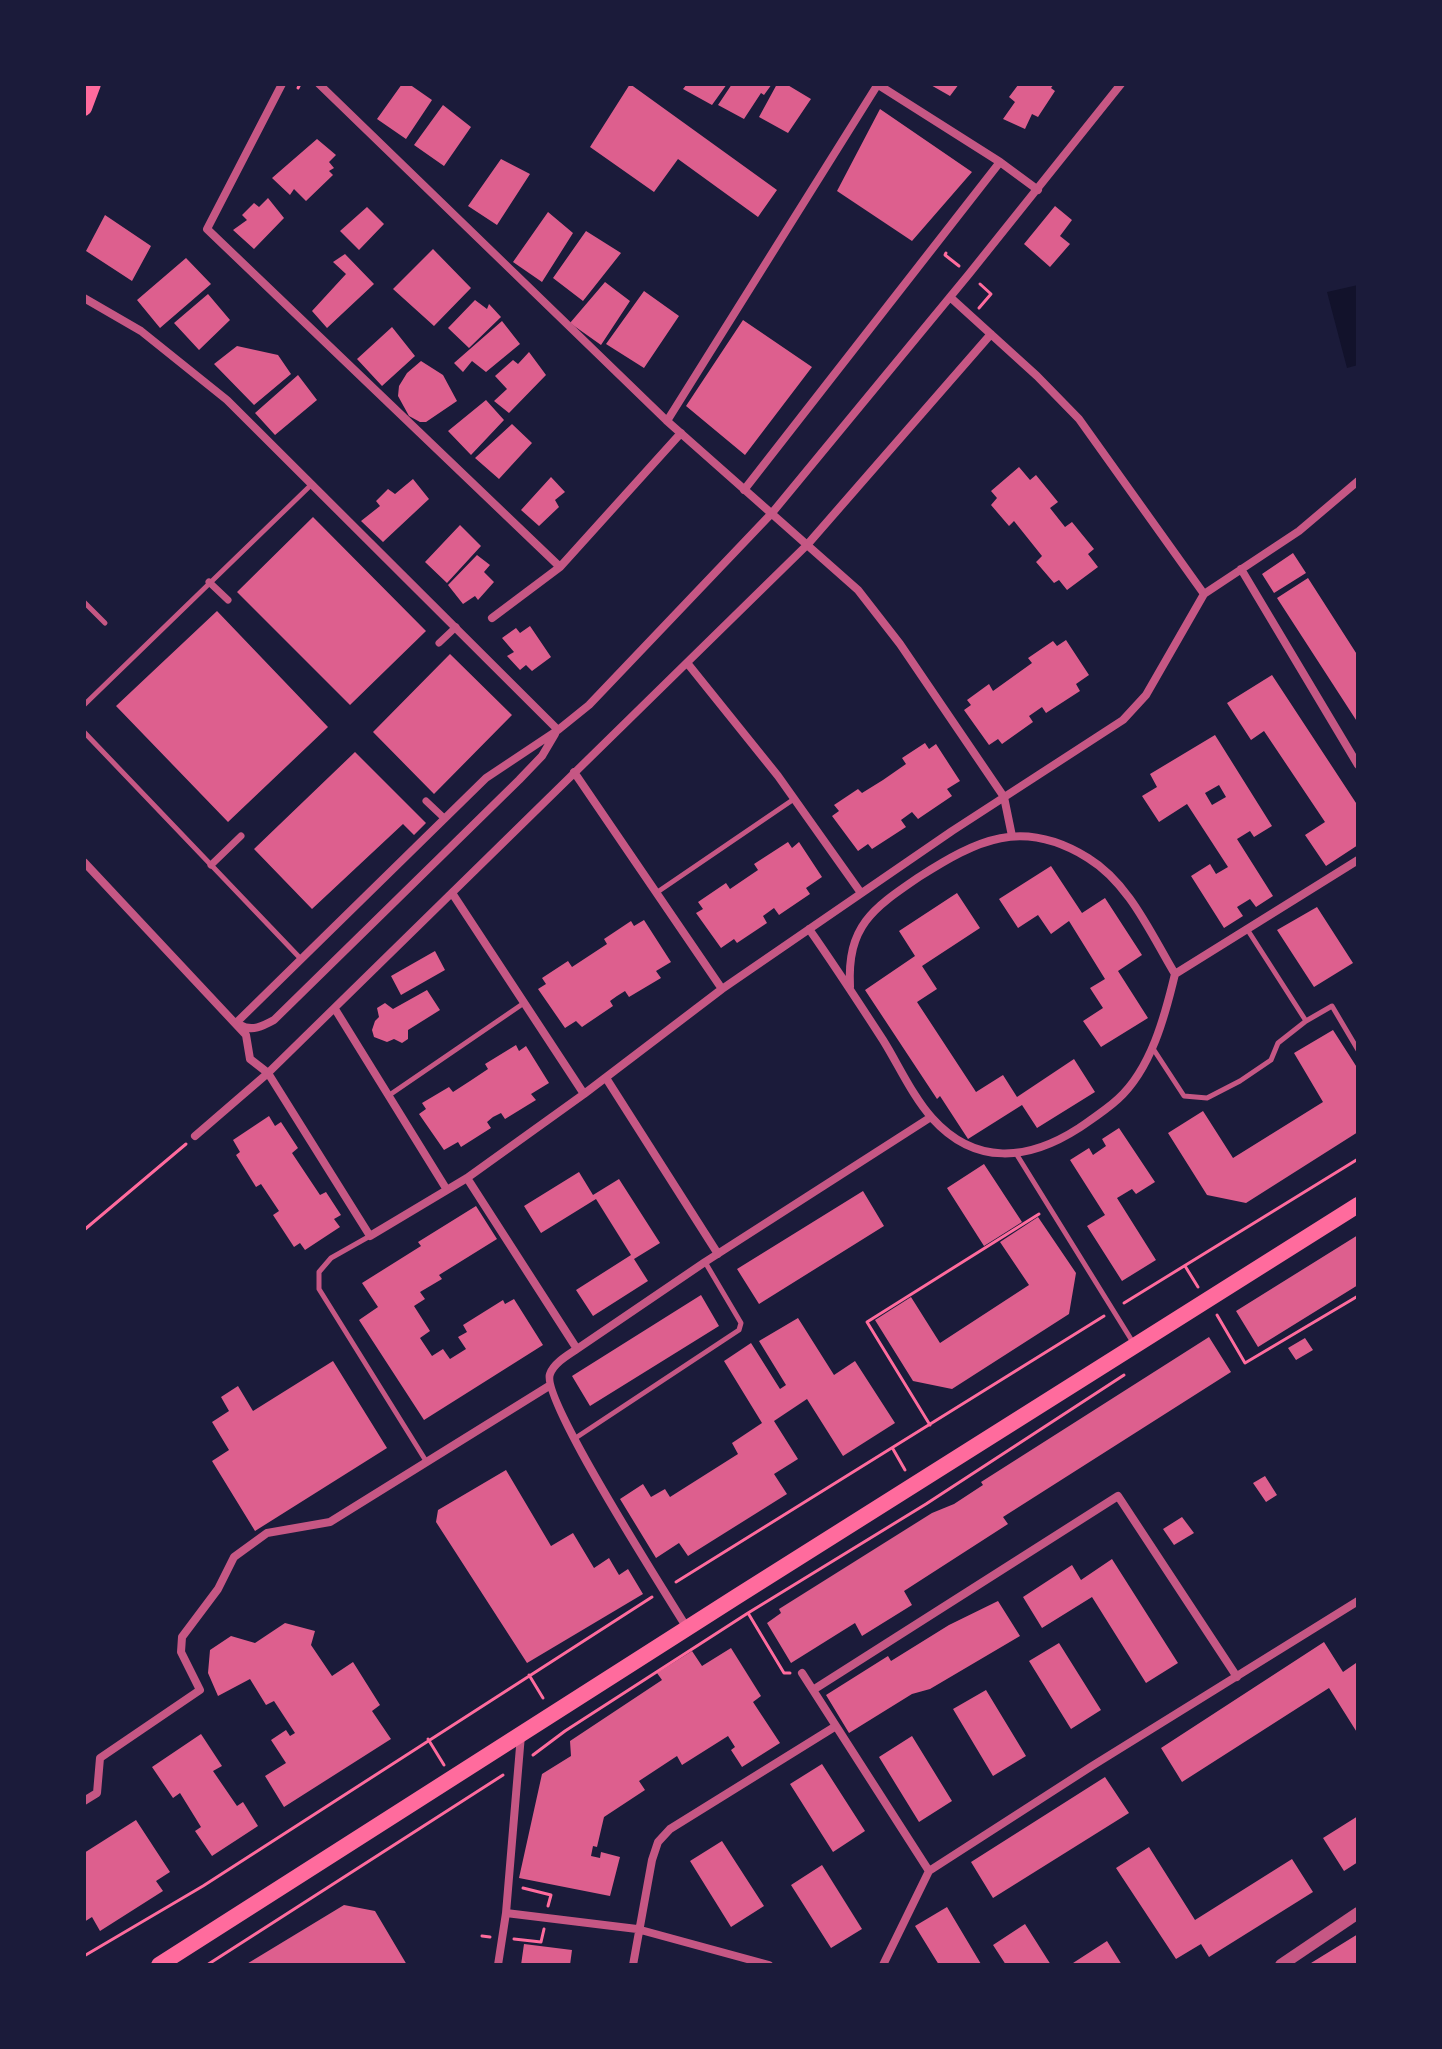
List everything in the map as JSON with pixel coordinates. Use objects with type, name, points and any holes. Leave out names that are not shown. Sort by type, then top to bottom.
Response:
[{"type":"main road","points":[[84,108],[93,84]]},
{"type":"main road","points":[[159,1965],[1358,1205]]},
{"type":"street","points":[[282,84],[207,229],[560,567]]},
{"type":"street","points":[[319,84],[667,421],[858,590],[900,644],[1004,797],[1012,836]]},
{"type":"street","points":[[667,421],[879,84],[1038,190]]},
{"type":"street","points":[[236,1023],[486,778],[558,730],[589,705],[772,513],[1038,190],[1121,84]]},
{"type":"street","points":[[744,490],[1000,162]]},
{"type":"street","points":[[950,297],[1079,419],[1204,594]]},
{"type":"street","points":[[84,298],[141,331],[197,373],[313,484],[558,730]]},
{"type":"street","points":[[195,1136],[335,1009],[807,545],[991,334]]},
{"type":"street","points":[[492,618],[560,567],[681,433]]},
{"type":"street","points":[[84,862],[246,1035],[250,1059],[268,1073],[370,1236],[467,1178],[606,1078],[722,989],[1123,720],[1146,695],[1204,594],[1299,531],[1358,481]]},
{"type":"street","points":[[1241,569],[1358,765]]},
{"type":"street","points":[[209,582],[228,600]]},
{"type":"street","points":[[439,643],[456,627]]},
{"type":"street","points":[[688,664],[794,799],[861,893]]},
{"type":"street","points":[[236,1023],[247,1029],[259,1028],[274,1020],[519,780],[542,756],[558,730]]},
{"type":"street","points":[[574,772],[722,989]]},
{"type":"street","points":[[426,801],[444,818]]},
{"type":"street","points":[[211,865],[241,836]]},
{"type":"street","points":[[850,987],[848,960],[855,939],[876,908],[969,846],[1012,836],[1038,838],[1062,846],[1088,858],[1111,877],[1126,894],[1175,974]]},
{"type":"street","points":[[809,929],[850,987],[931,1117],[958,1140],[984,1152],[1017,1155],[1061,1140],[1119,1098],[1138,1076],[1152,1047],[1175,974],[1358,860]]},
{"type":"street","points":[[452,893],[584,1094]]},
{"type":"street","points":[[335,1009],[447,1190]]},
{"type":"street","points":[[606,1078],[718,1254]]},
{"type":"street","points":[[687,1628],[574,1439],[549,1386],[549,1375],[558,1362],[705,1262],[931,1117]]},
{"type":"street","points":[[467,1178],[577,1349]]},
{"type":"street","points":[[84,1801],[97,1793],[100,1758],[200,1690],[181,1652],[182,1637],[218,1589],[234,1557],[267,1533],[330,1522],[549,1386]]},
{"type":"street","points":[[813,1690],[1118,1496],[1237,1677]]},
{"type":"street","points":[[883,1965],[929,1871],[1358,1601]]},
{"type":"street","points":[[802,1673],[929,1871]]},
{"type":"street","points":[[633,1965],[637,1929],[658,1842],[670,1829],[836,1726]]},
{"type":"street","points":[[498,1965],[506,1913],[521,1733]]},
{"type":"street","points":[[506,1913],[637,1929],[769,1965]]},
{"type":"street","points":[[1281,1965],[1358,1913]]},
{"type":"lane","points":[[84,705],[313,484]]},
{"type":"lane","points":[[84,602],[105,623]]},
{"type":"lane","points":[[84,732],[300,958]]},
{"type":"lane","points":[[656,894],[794,799]]},
{"type":"lane","points":[[1247,929],[1306,1021]]},
{"type":"lane","points":[[388,1096],[524,1003]]},
{"type":"lane","points":[[1152,1047],[1184,1096],[1207,1098],[1271,1060],[1278,1043],[1332,1006],[1358,1050]]},
{"type":"lane","points":[[1017,1155],[1135,1345]]},
{"type":"lane","points":[[370,1236],[331,1258],[319,1272],[319,1289],[426,1461]]},
{"type":"lane","points":[[574,1439],[739,1330],[741,1323],[705,1262]]},
{"type":"path","points":[[84,1230],[195,1136]]},
{"type":"path","points":[[84,1956],[203,1886],[663,1590],[1358,1159]]},
{"type":"path","points":[[930,1426],[867,1322],[1050,1208]]},
{"type":"path","points":[[1216,1316],[1245,1363],[1358,1296]]},
{"type":"path","points":[[565,1731],[748,1613],[926,1504],[1124,1375]]},
{"type":"path","points":[[748,1613],[784,1673],[802,1673]]},
{"type":"path","points":[[207,1965],[466,1798]]},
{"type":"shaded area","points":[[1358,285],[1358,365],[1347,368],[1327,292]]},
{"type":"building","points":[[402,84],[409,84],[432,100],[406,139],[377,119]]},
{"type":"building","points":[[630,84],[777,190],[758,217],[678,159],[654,192],[590,147]]},
{"type":"building","points":[[687,84],[727,84],[712,105],[683,89]]},
{"type":"building","points":[[732,84],[772,84],[764,95],[761,93],[744,119],[718,105]]},
{"type":"building","points":[[777,84],[786,84],[811,99],[788,133],[759,117]]},
{"type":"building","points":[[929,84],[959,84],[950,96]]},
{"type":"building","points":[[1054,84],[1051,88],[1055,91],[1038,117],[1032,114],[1025,129],[1003,119],[1015,102],[1009,97],[1018,85]]},
{"type":"building","points":[[443,105],[471,127],[444,166],[414,145]]},
{"type":"building","points":[[880,109],[972,172],[912,241],[837,191]]},
{"type":"building","points":[[317,139],[336,155],[329,162],[334,168],[329,171],[333,175],[306,201],[294,189],[290,195],[272,178]]},
{"type":"building","points":[[501,159],[530,174],[497,225],[468,206]]},
{"type":"building","points":[[268,198],[284,218],[254,249],[233,230],[247,220],[242,215],[254,203],[259,207]]},
{"type":"building","points":[[1055,206],[1072,220],[1060,236],[1070,244],[1050,267],[1024,244]]},
{"type":"building","points":[[367,207],[384,224],[359,250],[340,231]]},
{"type":"building","points":[[548,212],[573,233],[542,282],[513,262]]},
{"type":"building","points":[[105,215],[151,246],[132,281],[86,251]]},
{"type":"building","points":[[586,231],[621,253],[583,301],[553,278]]},
{"type":"building","points":[[433,249],[471,288],[434,326],[393,289]]},
{"type":"building","points":[[345,254],[374,284],[327,328],[312,311],[346,274],[333,262]]},
{"type":"building","points":[[186,258],[211,284],[160,328],[137,300]]},
{"type":"building","points":[[605,282],[630,301],[601,345],[570,323]]},
{"type":"building","points":[[644,291],[679,316],[644,368],[606,344]]},
{"type":"building","points":[[208,294],[230,320],[199,350],[174,323]]},
{"type":"building","points":[[475,300],[487,309],[489,304],[501,317],[469,348],[448,328]]},
{"type":"building","points":[[743,320],[812,367],[745,455],[686,406]]},
{"type":"building","points":[[502,321],[520,344],[486,372],[472,361],[463,372],[454,363]]},
{"type":"building","points":[[392,327],[415,356],[382,386],[357,359]]},
{"type":"building","points":[[237,346],[278,355],[291,374],[254,405],[214,364]]},
{"type":"building","points":[[529,352],[546,375],[509,413],[494,401],[507,389],[495,376],[513,360],[518,364]]},
{"type":"building","points":[[421,361],[443,375],[457,401],[426,422],[409,416],[398,396],[399,386],[407,373]]},
{"type":"building","points":[[298,375],[317,400],[275,435],[255,413]]},
{"type":"building","points":[[486,400],[504,420],[471,455],[448,431]]},
{"type":"building","points":[[512,424],[532,443],[499,479],[475,458]]},
{"type":"building","points":[[1019,467],[1030,480],[1036,475],[1058,502],[1050,508],[1065,527],[1072,522],[1094,549],[1088,554],[1098,567],[1067,590],[1059,580],[1054,583],[1036,562],[1042,556],[1014,521],[1009,526],[991,505],[997,498],[991,491]]},
{"type":"building","points":[[551,477],[565,492],[555,500],[559,507],[539,526],[521,510]]},
{"type":"building","points":[[413,479],[429,499],[383,542],[361,521],[380,506],[376,501],[388,489],[395,494]]},
{"type":"building","points":[[313,517],[426,631],[350,705],[237,592]]},
{"type":"building","points":[[460,525],[481,546],[447,583],[425,562]]},
{"type":"building","points":[[1293,553],[1306,573],[1274,593],[1262,574]]},
{"type":"building","points":[[477,555],[490,565],[484,572],[494,582],[478,600],[475,596],[463,604],[448,585]]},
{"type":"building","points":[[1308,578],[1358,656],[1358,723],[1277,598]]},
{"type":"building","points":[[217,611],[328,727],[228,822],[116,706]]},
{"type":"building","points":[[530,626],[551,657],[532,671],[526,665],[520,670],[507,656],[514,652],[502,638],[516,628],[520,633]]},
{"type":"building","points":[[1066,640],[1089,675],[1076,684],[1080,691],[1046,713],[1042,707],[1029,716],[1033,722],[1002,744],[998,739],[989,745],[964,710],[971,705],[967,700],[989,684],[993,691],[1032,663],[1028,658],[1053,641],[1057,646]]},
{"type":"building","points":[[450,654],[512,715],[434,794],[373,732]]},
{"type":"building","points":[[1272,675],[1358,806],[1358,845],[1326,866],[1305,835],[1325,822],[1264,731],[1251,740],[1227,703]]},
{"type":"building","points":[[1215,735],[1272,826],[1254,837],[1250,831],[1237,839],[1273,896],[1256,907],[1250,899],[1237,907],[1243,916],[1224,928],[1191,876],[1210,864],[1216,874],[1228,867],[1187,804],[1159,822],[1142,796],[1157,787],[1150,774]],"holes":[[[1219,785],[1226,797],[1212,805],[1205,793]]]},
{"type":"building","points":[[925,743],[929,749],[936,744],[960,781],[947,789],[952,796],[918,819],[912,812],[901,820],[906,827],[872,849],[868,844],[858,851],[832,816],[839,811],[834,805],[858,789],[862,793],[883,780],[906,764],[902,758]]},
{"type":"building","points":[[355,752],[426,823],[414,835],[403,824],[312,909],[254,849]]},
{"type":"building","points":[[788,842],[792,848],[799,842],[822,877],[806,888],[810,894],[779,915],[774,908],[763,916],[767,923],[737,943],[734,939],[721,948],[696,913],[703,909],[698,902],[726,883],[730,889],[758,870],[754,864]]},
{"type":"building","points":[[1051,866],[1082,913],[1105,898],[1142,955],[1118,971],[1148,1018],[1101,1047],[1083,1021],[1103,1008],[1090,988],[1105,979],[1069,921],[1051,934],[1038,915],[1018,928],[999,899]]},
{"type":"building","points":[[957,893],[980,928],[922,966],[937,989],[917,1002],[976,1092],[1003,1075],[1017,1097],[1074,1059],[1095,1092],[1037,1128],[1022,1105],[968,1139],[940,1096],[937,1099],[865,990],[915,956],[899,931]]},
{"type":"building","points":[[1317,907],[1353,963],[1314,987],[1277,930]]},
{"type":"building","points":[[644,920],[671,962],[656,971],[661,978],[629,997],[625,991],[610,1001],[613,1006],[582,1027],[576,1021],[565,1028],[538,989],[546,984],[542,978],[568,961],[572,967],[607,944],[604,939],[631,921],[634,926]]},
{"type":"building","points":[[435,951],[445,970],[401,995],[391,976]]},
{"type":"building","points":[[427,990],[440,1010],[408,1030],[408,1039],[402,1043],[374,1037],[372,1030],[379,1017],[377,1008],[385,1003],[393,1009]]},
{"type":"building","points":[[1333,1030],[1358,1069],[1358,1132],[1246,1203],[1207,1195],[1168,1133],[1203,1111],[1233,1158],[1323,1102],[1294,1053]]},
{"type":"building","points":[[516,1045],[519,1051],[526,1046],[549,1083],[531,1094],[536,1100],[505,1119],[501,1113],[493,1117],[487,1122],[491,1128],[461,1147],[458,1142],[444,1150],[419,1114],[426,1109],[422,1103],[449,1087],[453,1092],[488,1069],[485,1064]]},
{"type":"building","points":[[269,1116],[275,1126],[281,1122],[298,1148],[292,1153],[320,1195],[326,1192],[341,1215],[334,1219],[340,1227],[305,1250],[300,1243],[294,1247],[273,1215],[279,1211],[261,1184],[256,1187],[236,1155],[240,1152],[233,1140]]},
{"type":"building","points":[[1119,1128],[1155,1182],[1136,1194],[1132,1189],[1117,1198],[1156,1260],[1122,1281],[1087,1226],[1105,1215],[1070,1160],[1089,1148],[1093,1155],[1106,1146],[1102,1139]]},
{"type":"building","points":[[984,1164],[1022,1222],[984,1246],[947,1188]]},
{"type":"building","points":[[579,1172],[593,1195],[619,1179],[660,1243],[634,1259],[648,1281],[593,1316],[576,1290],[631,1255],[596,1199],[541,1233],[524,1206]]},
{"type":"building","points":[[863,1191],[884,1226],[759,1304],[737,1269]]},
{"type":"building","points":[[476,1206],[497,1239],[439,1275],[442,1279],[420,1292],[425,1299],[414,1306],[430,1331],[420,1338],[432,1356],[443,1349],[450,1359],[466,1349],[458,1337],[467,1332],[463,1325],[503,1300],[505,1304],[514,1299],[543,1345],[424,1420],[359,1320],[378,1307],[362,1283],[421,1246],[418,1242]]},
{"type":"building","points":[[1038,1217],[1076,1273],[1069,1314],[952,1389],[913,1381],[875,1320],[911,1297],[940,1343],[1029,1285],[1000,1242]]},
{"type":"building","points":[[1358,1235],[1358,1285],[1258,1347],[1236,1311]]},
{"type":"building","points":[[701,1295],[719,1326],[590,1406],[572,1376]]},
{"type":"building","points":[[798,1318],[834,1375],[855,1361],[895,1423],[843,1456],[807,1399],[774,1421],[798,1459],[774,1474],[787,1494],[688,1556],[679,1543],[656,1558],[620,1499],[643,1484],[651,1497],[665,1489],[670,1497],[738,1454],[732,1443],[762,1423],[724,1361],[751,1343],[780,1389],[786,1385],[759,1341]]},
{"type":"building","points":[[1209,1337],[1231,1372],[1003,1517],[1008,1524],[904,1591],[912,1605],[862,1636],[855,1623],[791,1663],[767,1623],[781,1613],[779,1609],[932,1513],[954,1504],[983,1485],[981,1482]]},
{"type":"building","points":[[1305,1338],[1313,1350],[1296,1360],[1288,1348]]},
{"type":"building","points":[[333,1361],[387,1448],[255,1531],[212,1461],[229,1450],[212,1422],[229,1411],[221,1397],[238,1386],[253,1411]]},
{"type":"building","points":[[506,1470],[551,1546],[573,1533],[594,1568],[609,1558],[619,1575],[628,1569],[643,1594],[527,1663],[436,1522],[438,1510]]},
{"type":"building","points":[[1265,1476],[1277,1495],[1266,1502],[1253,1483]]},
{"type":"building","points":[[1182,1517],[1194,1533],[1174,1545],[1163,1529]]},
{"type":"building","points":[[1112,1559],[1178,1663],[1146,1683],[1092,1597],[1042,1628],[1023,1597],[1072,1565],[1081,1580]]},
{"type":"building","points":[[998,1601],[1020,1636],[930,1689],[912,1694],[849,1733],[826,1695],[888,1656],[891,1661],[949,1625]]},
{"type":"building","points":[[285,1623],[315,1631],[311,1645],[332,1676],[353,1662],[380,1705],[372,1711],[391,1739],[284,1807],[265,1776],[286,1763],[271,1740],[286,1730],[290,1736],[295,1733],[274,1701],[266,1705],[250,1679],[218,1696],[208,1673],[210,1650],[231,1636],[255,1643]]},
{"type":"building","points":[[1324,1642],[1343,1672],[1356,1663],[1358,1667],[1358,1734],[1329,1688],[1182,1782],[1161,1748]]},
{"type":"building","points":[[1059,1643],[1101,1710],[1071,1729],[1029,1661]]},
{"type":"building","points":[[731,1648],[761,1696],[753,1702],[780,1743],[742,1767],[731,1750],[735,1747],[728,1736],[682,1765],[677,1756],[639,1781],[645,1790],[604,1817],[597,1847],[593,1846],[591,1856],[600,1858],[601,1852],[620,1857],[610,1896],[519,1878],[542,1774],[571,1756],[570,1741],[662,1680],[657,1673],[692,1651],[702,1666]]},
{"type":"building","points":[[986,1690],[1026,1756],[993,1776],[953,1709]]},
{"type":"building","points":[[201,1734],[222,1766],[213,1771],[237,1806],[243,1802],[258,1826],[212,1856],[195,1831],[201,1827],[180,1793],[173,1798],[152,1767]]},
{"type":"building","points":[[912,1736],[952,1801],[919,1822],[879,1757]]},
{"type":"building","points":[[822,1764],[865,1831],[833,1852],[790,1784]]},
{"type":"building","points":[[1105,1777],[1129,1813],[993,1898],[971,1862]]},
{"type":"building","points":[[1358,1816],[1358,1862],[1344,1871],[1323,1838]]},
{"type":"building","points":[[136,1820],[170,1872],[156,1881],[163,1891],[100,1931],[92,1917],[84,1922],[84,1853]]},
{"type":"building","points":[[722,1841],[764,1906],[731,1927],[690,1861]]},
{"type":"building","points":[[1149,1847],[1195,1920],[1292,1859],[1313,1892],[1209,1957],[1201,1944],[1176,1959],[1116,1868]]},
{"type":"building","points":[[822,1865],[862,1929],[831,1948],[791,1885]]},
{"type":"building","points":[[344,1905],[375,1911],[407,1965],[245,1965]]},
{"type":"building","points":[[947,1907],[981,1964],[939,1965],[915,1926]]},
{"type":"building","points":[[1025,1924],[1051,1965],[1006,1965],[993,1945]]},
{"type":"building","points":[[1358,1934],[1358,1965],[1312,1965],[1311,1963]]},
{"type":"building","points":[[1107,1941],[1122,1965],[1074,1965],[1073,1963]]},
{"type":"building","points":[[524,1944],[572,1950],[570,1965],[521,1965]]}]
